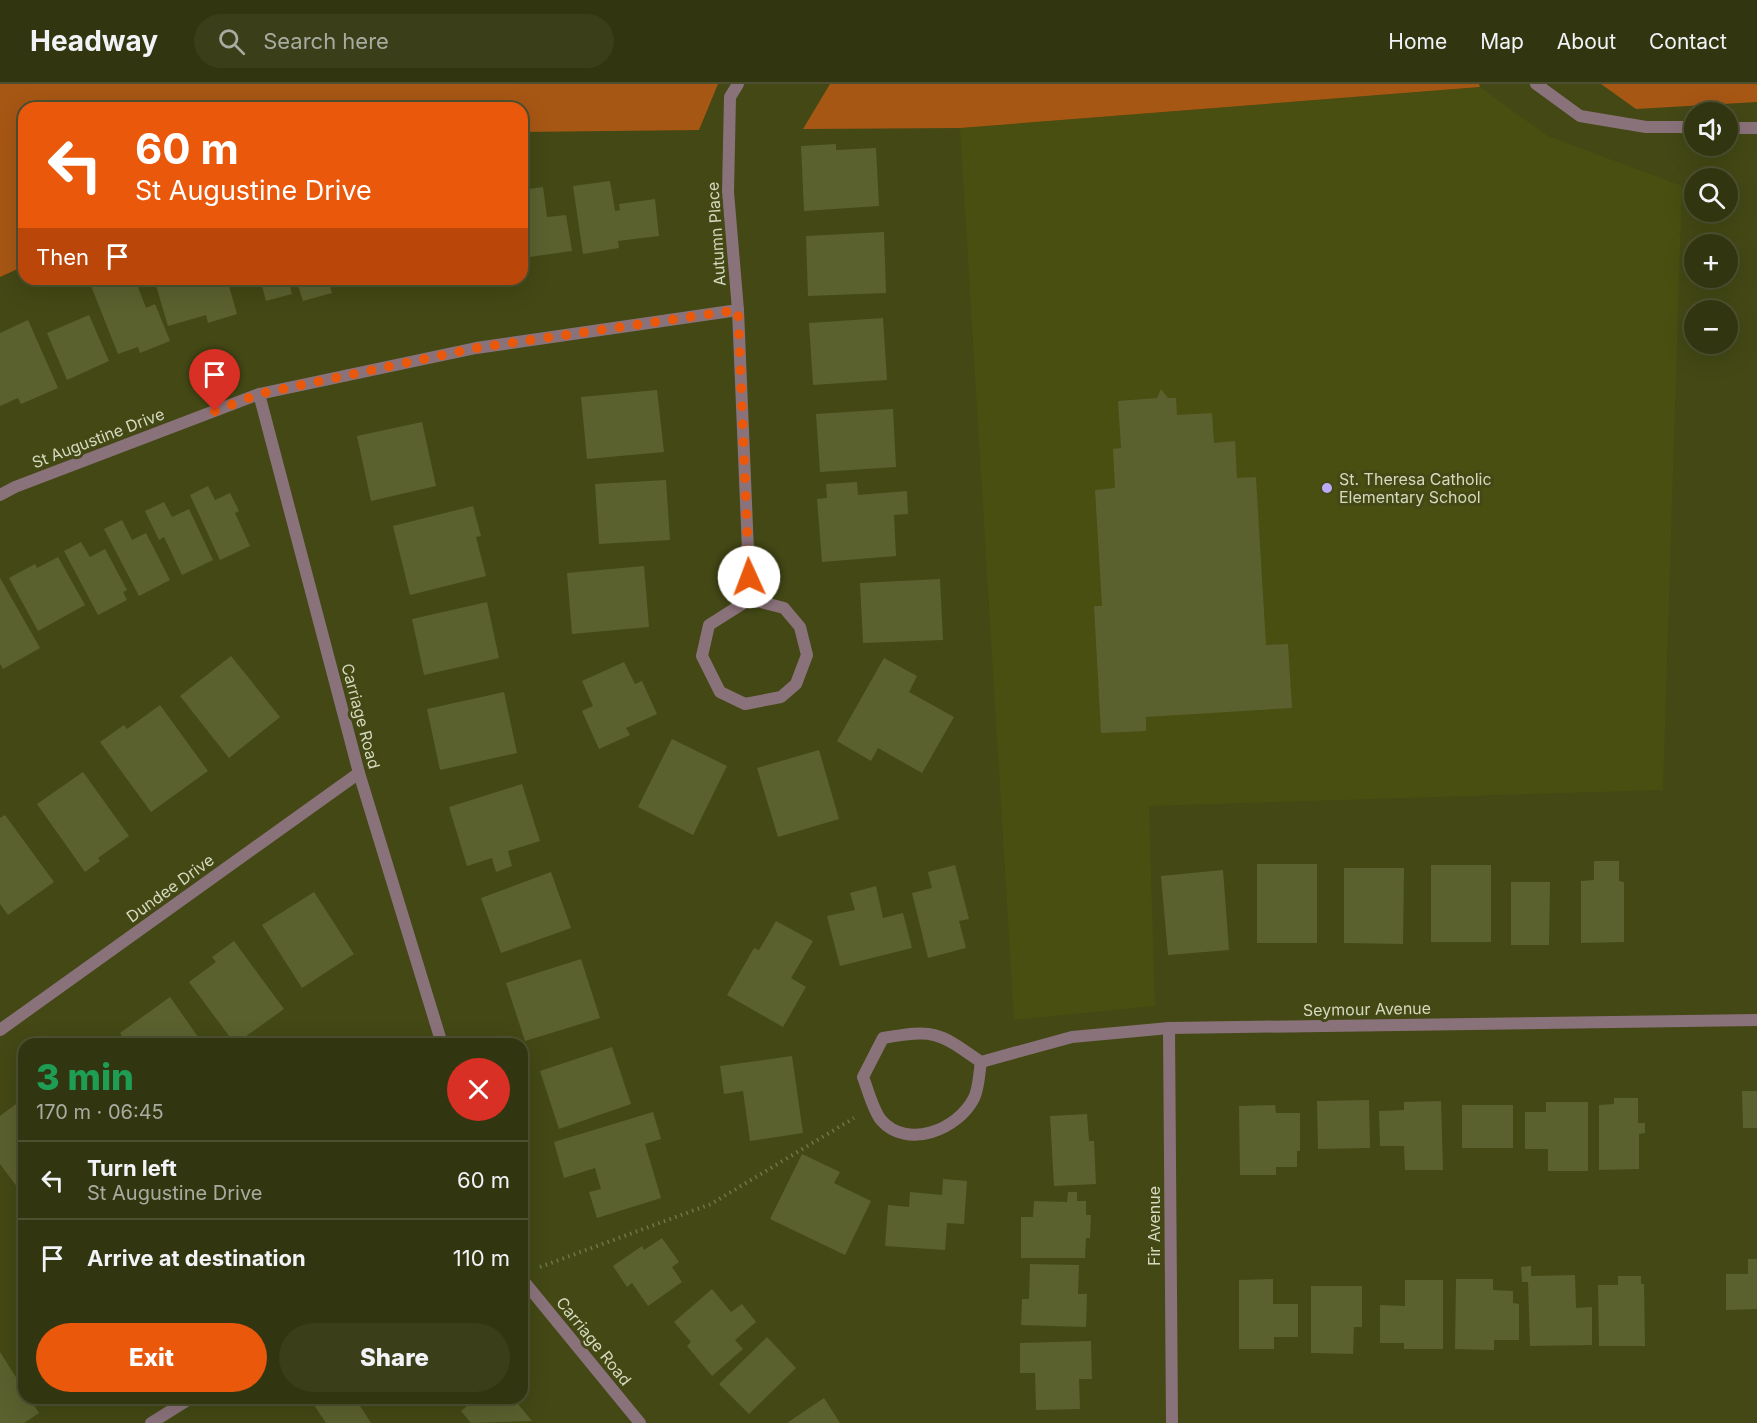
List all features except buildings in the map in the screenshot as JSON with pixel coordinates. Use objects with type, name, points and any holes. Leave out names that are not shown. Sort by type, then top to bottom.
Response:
[{"type":"street","name":"Autumn Place","points":[[738,84],[730,97],[728,192],[738,310],[750,599]]},
{"type":"street","points":[[1536,84],[1580,116],[1646,127],[1684,128]]},
{"type":"street","points":[[1738,128],[1757,128]]},
{"type":"street","name":"St Augustine Drive","points":[[0,495],[15,487],[259,394],[476,348],[738,310]]},
{"type":"street","name":"Carriage Road","points":[[259,394],[359,773],[440,1038]]},
{"type":"street","points":[[750,599],[784,608],[800,627],[807,655],[796,684],[781,697],[745,704],[720,692],[702,656],[709,625],[750,599]]},
{"type":"street","name":"Dundee Drive","points":[[0,1030],[359,773]]},
{"type":"street","name":"Seymour Avenue","points":[[981,1062],[1072,1037],[1169,1028],[1757,1020]]},
{"type":"street","name":"Fir Avenue","points":[[1169,1028],[1172,1423]]},
{"type":"street","points":[[916,1032],[942,1035],[981,1062],[974,1097],[960,1117],[926,1135],[903,1134],[881,1120],[862,1077],[883,1038],[916,1032]]},
{"type":"street","name":"Carriage Road","points":[[528,1286],[640,1423]]},
{"type":"street","points":[[150,1423],[181,1404]]},
{"type":"path","points":[[533,1270],[711,1204],[854,1118],[862,1077]]},
{"type":"shaded area","points":[[0,84],[718,84],[699,130],[528,132],[528,102],[18,102],[18,269],[0,277]]},
{"type":"shaded area","points":[[830,84],[1479,84],[1480,87],[960,128],[803,129]]},
{"type":"shaded area","points":[[1601,84],[1757,84],[1757,102],[1684,102],[1684,106],[1636,109]]},
{"type":"shaded area","name":"St. Theresa Catholic Elementary School","points":[[1480,87],[1548,136],[1682,186],[1663,790],[1149,806],[1155,1006],[1014,1020],[960,128]]},
{"type":"place","name":"St. Theresa Catholic Elementary School","points":[[1327,488]]},
{"type":"route","points":[[215,411],[259,394],[476,348],[738,310],[749,577]]}]
